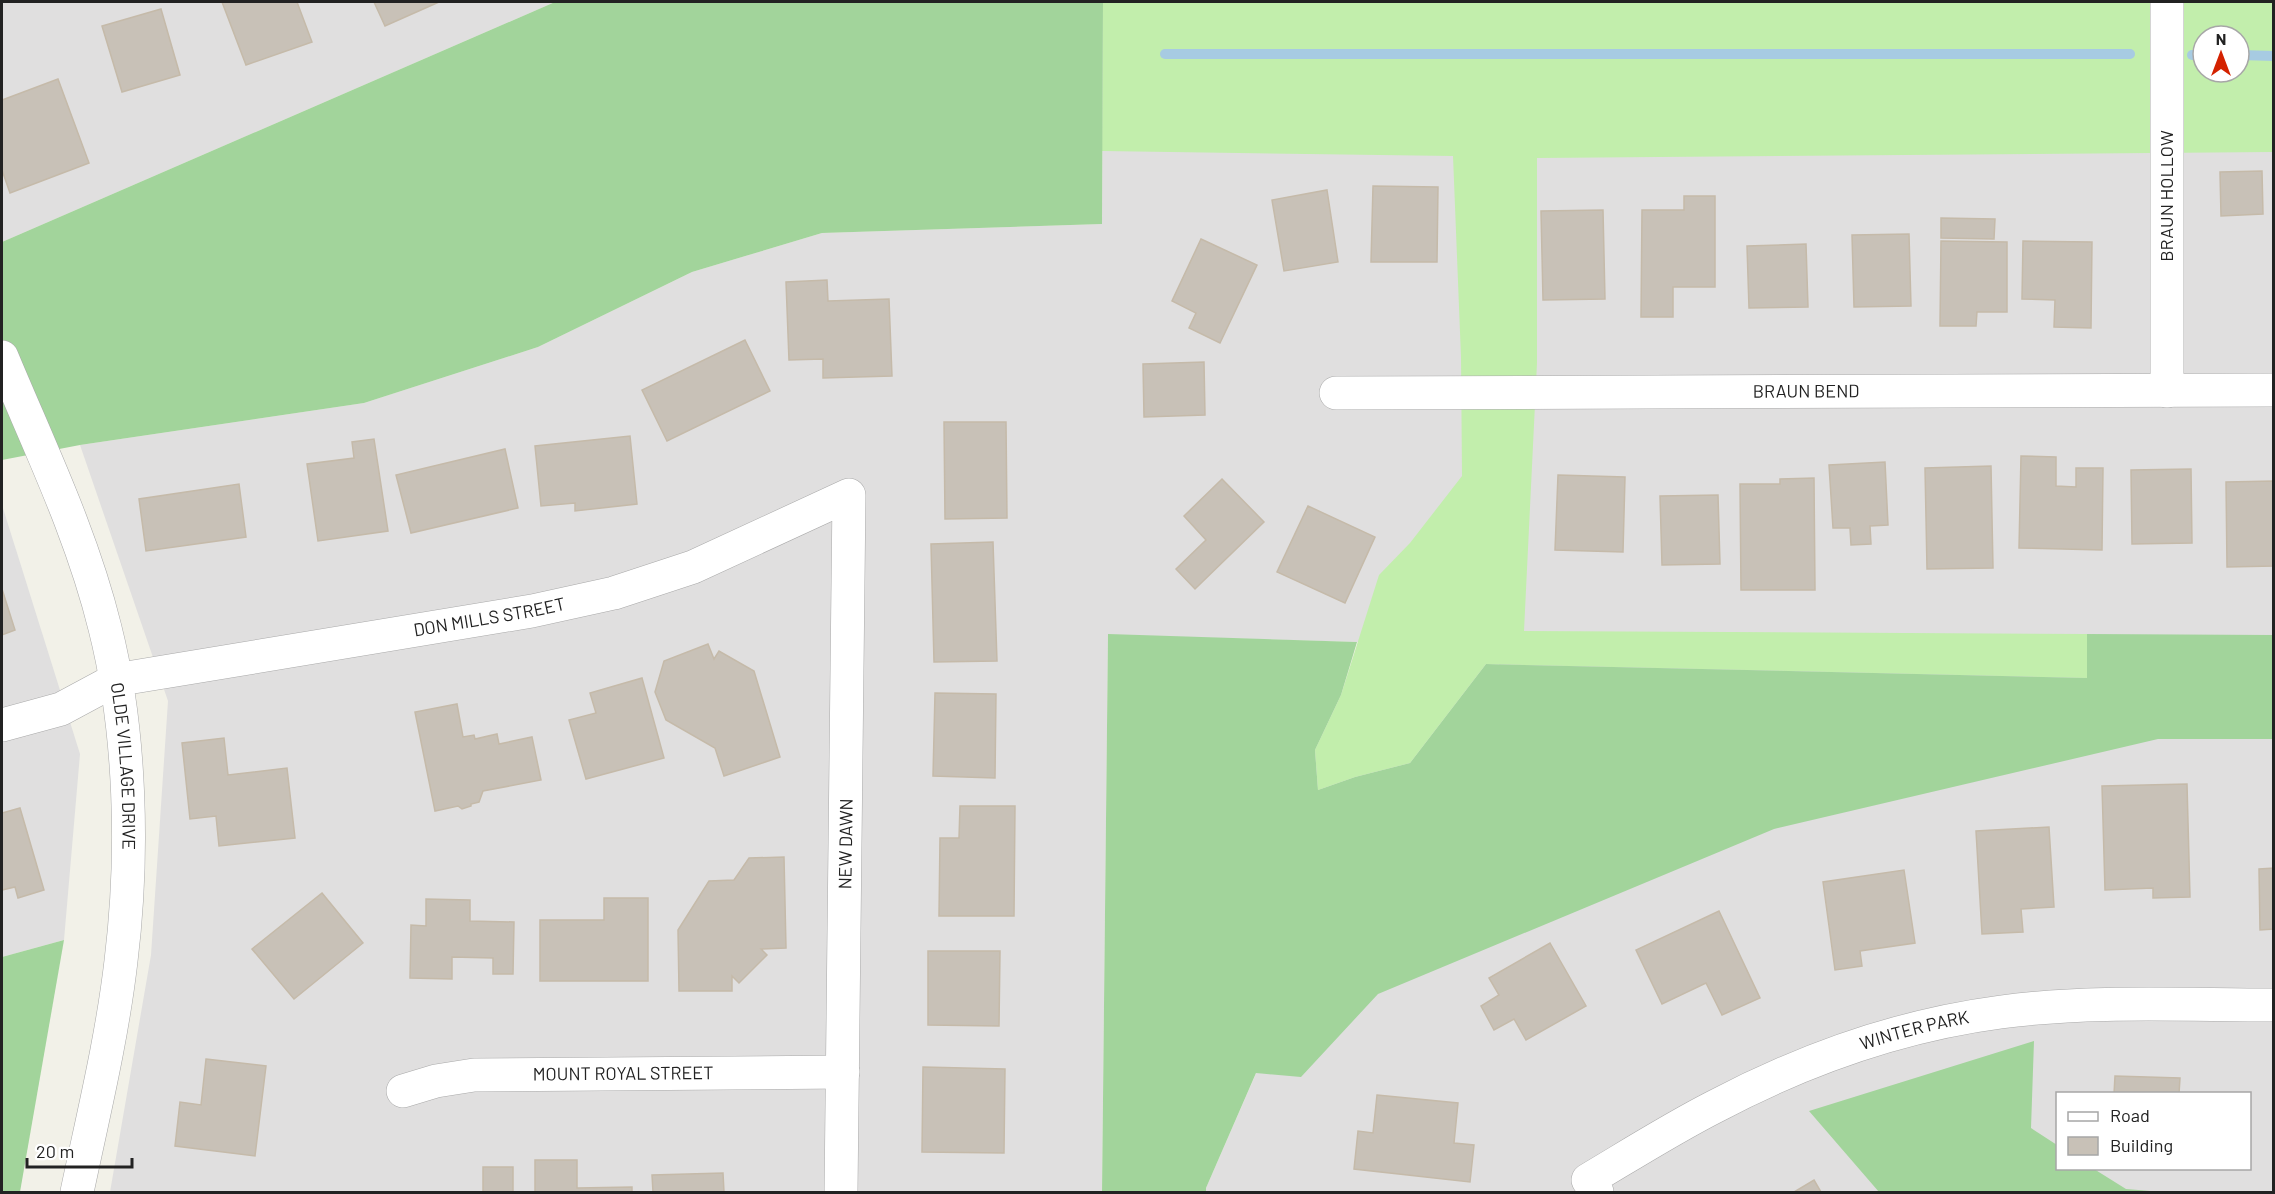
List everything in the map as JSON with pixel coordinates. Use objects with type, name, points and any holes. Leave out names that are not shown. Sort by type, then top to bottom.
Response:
[{"type":"street","name":"BRAUN HOLLOW","points":[[2167,2],[2167,391]]},
{"type":"street","name":"OLDE VILLAGE DRIVE","points":[[2,357],[76,532],[105,628],[125,752],[128,856],[121,960],[112,1020],[77,1192]]},
{"type":"street","name":"BRAUN BEND","points":[[1336,393],[2274,390]]},
{"type":"street","name":"DON MILLS STREET","points":[[2,725],[61,709],[115,680],[532,611],[614,593],[693,567],[849,495]]},
{"type":"street","name":"NEW DAWN","points":[[841,1192],[849,495]]},
{"type":"street","name":"WINTER PARK","points":[[1593,1186],[1714,1107],[1780,1076],[1863,1044],[1922,1027],[2001,1012],[2084,1004],[2274,1005]]},
{"type":"street","name":"MOUNT ROYAL STREET","points":[[403,1091],[436,1081],[474,1075],[843,1072]]},
{"type":"shaded area","points":[[2,2],[555,2],[2,242]]},
{"type":"shaded area","points":[[1103,2],[2273,2],[2273,1192],[1206,1192],[1329,906],[1523,631],[1357,642],[1108,635],[1102,1192],[110,1192],[151,955],[168,701],[80,445],[364,403],[538,347],[692,272],[822,233],[1102,224]]},
{"type":"shaded area","points":[[2,505],[80,754],[64,940],[2,957]]},
{"type":"green space","points":[[555,2],[1103,2],[1102,224],[822,233],[692,272],[538,347],[364,403],[80,445],[2,460],[2,242]]},
{"type":"green space","points":[[1103,2],[2273,2],[2273,152],[1537,158],[1537,363],[1524,631],[2087,634],[2087,678],[1486,664],[1410,763],[1355,777],[1318,790],[1315,750],[1341,695],[1379,575],[1410,543],[1462,476],[1461,357],[1453,156],[1102,151]]},
{"type":"green space","points":[[1108,634],[1357,642],[1341,695],[1315,750],[1318,790],[1355,777],[1410,763],[1486,664],[2087,678],[2087,634],[2273,635],[2273,739],[2158,739],[1774,829],[1378,994],[1301,1077],[1256,1073],[1206,1192],[1102,1192]]},
{"type":"green space","points":[[64,940],[20,1192],[2,1192],[2,957]]},
{"type":"green space","points":[[2034,1041],[2031,1128],[2056,1144],[2056,1170],[2096,1170],[2126,1189],[2163,1192],[1879,1192],[1809,1111]]},
{"type":"building","points":[[222,2],[297,2],[312,42],[246,65]]},
{"type":"building","points":[[374,2],[439,2],[385,26]]},
{"type":"building","points":[[161,9],[180,75],[122,92],[102,26]]},
{"type":"building","points":[[58,79],[89,163],[10,193],[2,170],[2,100]]},
{"type":"building","points":[[2262,171],[2263,214],[2221,216],[2220,172]]},
{"type":"building","points":[[1373,186],[1438,187],[1437,262],[1371,262]]},
{"type":"building","points":[[1327,190],[1338,262],[1284,271],[1272,200]]},
{"type":"building","points":[[1684,196],[1715,196],[1715,287],[1673,287],[1673,317],[1641,317],[1642,210],[1684,210]]},
{"type":"building","points":[[1603,210],[1605,299],[1543,300],[1541,211]]},
{"type":"building","points":[[1941,218],[1995,219],[1994,239],[1941,238]]},
{"type":"building","points":[[1909,234],[1911,306],[1854,307],[1852,235]]},
{"type":"building","points":[[1201,239],[1257,265],[1220,343],[1189,328],[1196,313],[1172,301]]},
{"type":"building","points":[[1941,241],[2007,242],[2007,312],[1977,312],[1976,326],[1940,326]]},
{"type":"building","points":[[2023,241],[2092,242],[2091,328],[2054,327],[2055,300],[2022,299]]},
{"type":"building","points":[[1806,244],[1808,307],[1749,308],[1747,246]]},
{"type":"building","points":[[827,280],[828,301],[889,299],[892,376],[823,378],[823,359],[789,360],[786,282]]},
{"type":"building","points":[[745,340],[770,391],[667,441],[642,390]]},
{"type":"building","points":[[1204,362],[1205,415],[1144,417],[1143,364]]},
{"type":"building","points":[[944,422],[1006,422],[1007,518],[945,519]]},
{"type":"building","points":[[630,436],[637,504],[575,511],[575,503],[541,506],[535,446]]},
{"type":"building","points":[[374,439],[388,531],[318,541],[307,464],[354,458],[352,442]]},
{"type":"building","points":[[505,449],[518,508],[411,533],[396,475]]},
{"type":"building","points":[[2021,456],[2056,457],[2056,486],[2076,487],[2076,468],[2103,468],[2102,550],[2019,548]]},
{"type":"building","points":[[1885,462],[1888,525],[1870,526],[1871,544],[1851,545],[1850,528],[1833,528],[1829,465]]},
{"type":"building","points":[[1991,466],[1993,568],[1927,569],[1925,468]]},
{"type":"building","points":[[2191,469],[2192,543],[2132,544],[2131,470]]},
{"type":"building","points":[[1558,475],[1625,477],[1623,552],[1555,550]]},
{"type":"building","points":[[1814,478],[1815,590],[1741,590],[1740,484],[1780,484],[1780,479]]},
{"type":"building","points":[[1222,479],[1264,522],[1195,589],[1176,569],[1206,540],[1184,516]]},
{"type":"building","points":[[2274,481],[2274,566],[2227,567],[2226,482]]},
{"type":"building","points":[[239,484],[246,537],[146,551],[139,499]]},
{"type":"building","points":[[1718,495],[1720,564],[1662,565],[1660,496]]},
{"type":"building","points":[[1308,506],[1375,537],[1345,603],[1277,572]]},
{"type":"building","points":[[993,542],[997,661],[934,662],[931,544]]},
{"type":"building","points":[[2,589],[15,630],[2,635]]},
{"type":"building","points":[[708,644],[714,659],[719,651],[754,671],[780,757],[724,776],[715,748],[666,720],[655,692],[664,661]]},
{"type":"building","points":[[642,678],[664,758],[586,779],[569,720],[596,713],[590,693]]},
{"type":"building","points":[[935,693],[996,694],[995,778],[933,776]]},
{"type":"building","points":[[457,704],[463,737],[474,735],[475,739],[497,734],[499,744],[532,737],[541,780],[483,791],[479,802],[471,806],[435,811],[415,712]]},
{"type":"building","points":[[224,738],[228,775],[287,768],[295,838],[219,846],[216,816],[190,819],[182,743]]},
{"type":"building","points":[[2187,784],[2190,897],[2153,898],[2153,888],[2105,890],[2102,786]]},
{"type":"building","points":[[960,806],[1015,806],[1014,916],[939,916],[940,838],[959,838]]},
{"type":"building","points":[[20,808],[44,890],[18,898],[15,887],[2,890],[2,813]]},
{"type":"building","points":[[2049,827],[2054,907],[2021,909],[2023,932],[1982,934],[1976,831]]},
{"type":"building","points":[[784,857],[786,948],[761,949],[767,955],[739,983],[732,976],[732,991],[679,991],[678,930],[709,881],[734,880],[749,858]]},
{"type":"building","points":[[2274,868],[2274,929],[2260,930],[2259,869]]},
{"type":"building","points":[[1904,870],[1915,943],[1860,951],[1862,966],[1835,970],[1823,882]]},
{"type":"building","points":[[322,893],[363,943],[294,999],[252,949]]},
{"type":"building","points":[[604,898],[648,898],[648,981],[540,981],[540,920],[604,920]]},
{"type":"building","points":[[426,899],[470,900],[470,921],[514,922],[513,974],[493,974],[493,958],[452,957],[452,979],[410,978],[411,925],[426,926]]},
{"type":"building","points":[[1719,911],[1760,998],[1722,1015],[1706,983],[1662,1004],[1636,950]]},
{"type":"building","points":[[1550,943],[1586,1006],[1526,1040],[1514,1019],[1494,1030],[1481,1006],[1499,995],[1489,978]]},
{"type":"building","points":[[928,951],[1000,951],[999,1026],[928,1025]]},
{"type":"building","points":[[206,1059],[266,1066],[255,1156],[175,1146],[180,1102],[201,1105]]},
{"type":"building","points":[[923,1067],[1005,1069],[1004,1153],[922,1152]]},
{"type":"building","points":[[2115,1076],[2180,1078],[2179,1092],[2114,1092]]},
{"type":"building","points":[[1377,1095],[1458,1103],[1454,1143],[1474,1145],[1470,1182],[1354,1169],[1358,1131],[1373,1133]]},
{"type":"building","points":[[535,1160],[577,1160],[577,1188],[632,1187],[632,1192],[535,1192]]},
{"type":"building","points":[[483,1167],[513,1167],[513,1192],[483,1192]]},
{"type":"building","points":[[723,1173],[724,1192],[653,1192],[652,1175]]},
{"type":"building","points":[[1814,1180],[1821,1192],[1794,1192]]},
{"type":"waterway","points":[[1165,54],[2130,54]]},
{"type":"waterway","points":[[2251,55],[2274,56]]}]
